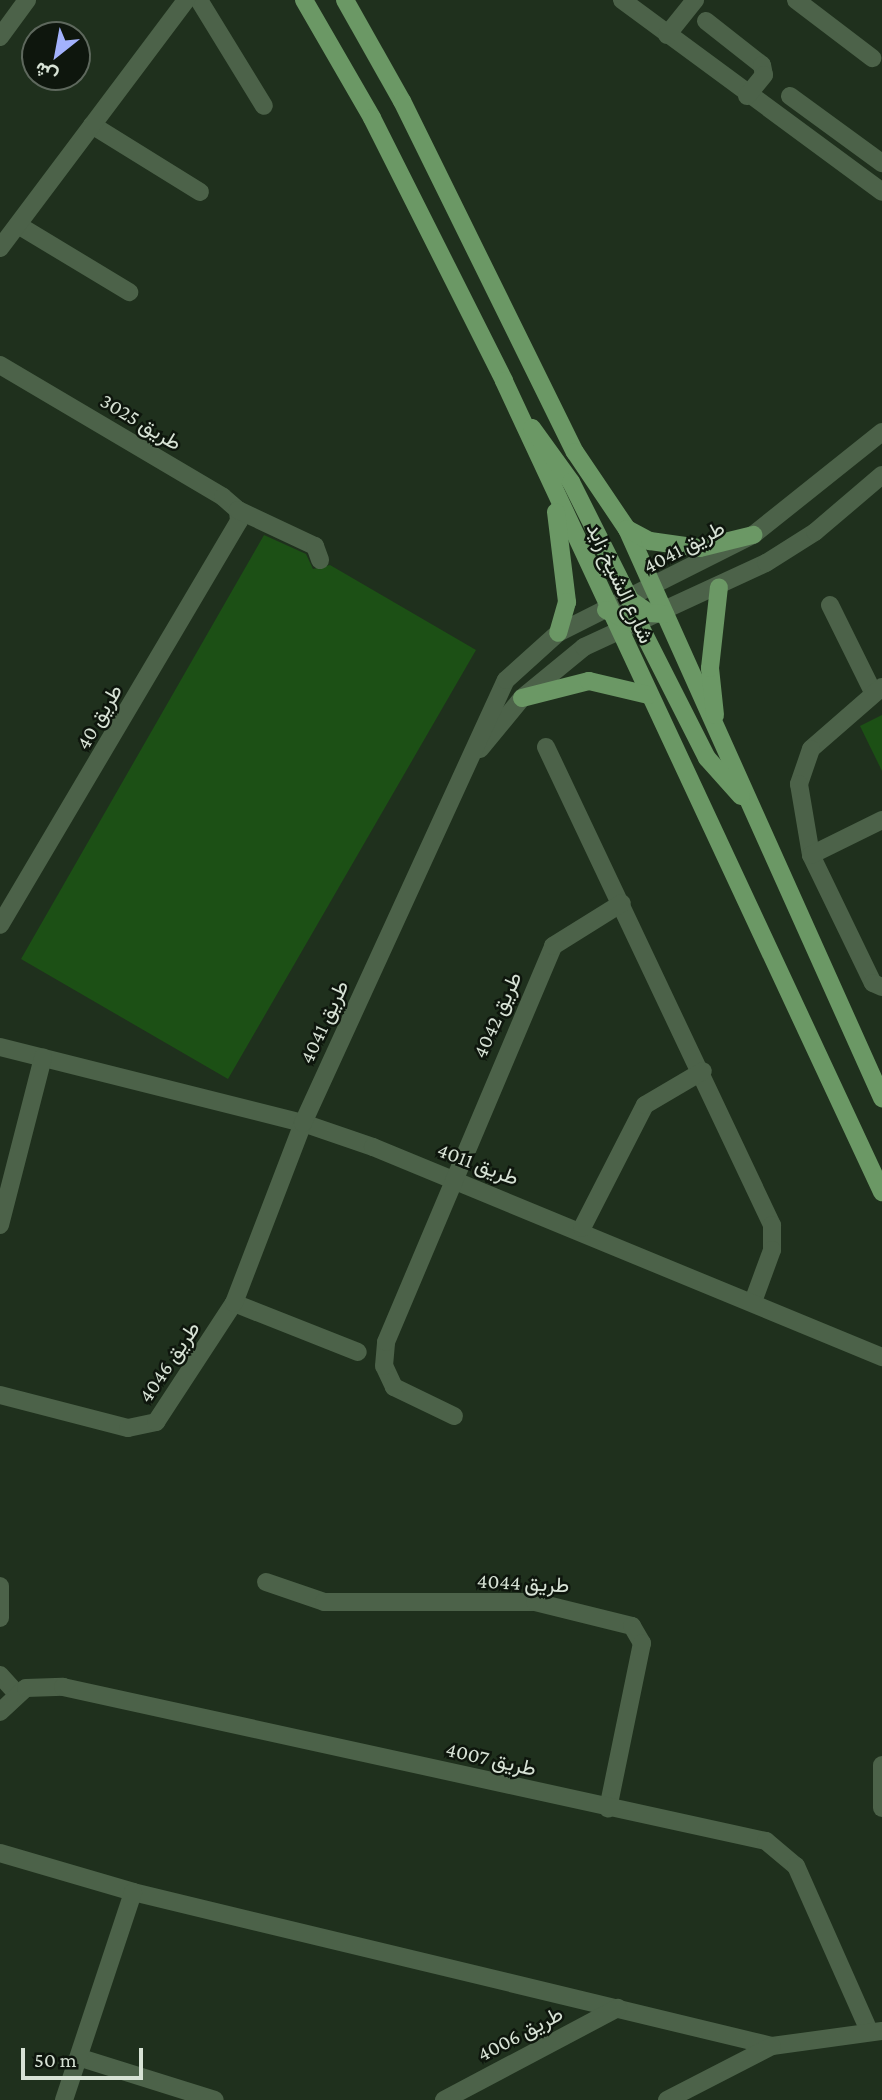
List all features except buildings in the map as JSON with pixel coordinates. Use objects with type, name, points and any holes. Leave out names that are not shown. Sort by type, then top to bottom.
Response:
[{"type":"main road","name":"شارع الشيخ زايد","points":[[303,0],[372,118],[517,409],[606,610],[882,1192]]},
{"type":"main road","name":"شارع الشيخ زايد","points":[[345,0],[402,101],[575,452],[627,529],[744,798],[882,1098]]},
{"type":"main road","points":[[517,409],[571,482],[630,600],[649,613],[665,614]]},
{"type":"main road","points":[[553,491],[566,595],[558,633]]},
{"type":"main road","points":[[627,529],[662,544],[700,548],[753,535]]},
{"type":"main road","points":[[719,587],[710,667],[719,739]]},
{"type":"main road","points":[[606,610],[640,626],[707,758],[744,798]]},
{"type":"main road","points":[[522,698],[589,681],[648,695]]},
{"type":"street","points":[[0,37],[27,0]]},
{"type":"street","points":[[0,248],[186,0]]},
{"type":"street","points":[[198,0],[264,106]]},
{"type":"street","points":[[622,0],[747,96],[882,192]]},
{"type":"street","points":[[667,35],[695,0]]},
{"type":"street","points":[[796,0],[872,58]]},
{"type":"street","points":[[706,21],[762,65],[764,75],[747,96]]},
{"type":"street","points":[[790,96],[882,163]]},
{"type":"street","points":[[92,125],[200,192]]},
{"type":"street","points":[[849,171],[864,150]]},
{"type":"street","points":[[18,225],[129,292]]},
{"type":"street","name":"طريق 3025","points":[[0,365],[238,510],[315,546],[320,559]]},
{"type":"street","name":"طريق 4041","points":[[234,1303],[303,1123],[506,680],[558,633],[653,589],[753,535],[882,432]]},
{"type":"street","name":"طريق 4041","points":[[468,765],[522,698],[584,647],[665,614],[719,587],[815,532],[882,475]]},
{"type":"street","name":"طريق 40","points":[[0,925],[234,530],[238,510]]},
{"type":"street","points":[[830,605],[878,690],[811,749],[804,765],[801,810],[811,855],[877,985]]},
{"type":"street","points":[[546,747],[703,1071],[772,1225],[772,1250],[754,1299]]},
{"type":"street","points":[[811,855],[882,820]]},
{"type":"street","name":"طريق 4042","points":[[454,1416],[394,1387],[384,1366],[386,1342],[450,1178],[552,946],[622,903]]},
{"type":"street","name":"طريق 4011","points":[[0,1047],[303,1123],[582,1228],[754,1299],[882,1357]]},
{"type":"street","points":[[0,1225],[43,1057]]},
{"type":"street","points":[[582,1228],[645,1105],[703,1071]]},
{"type":"street","points":[[234,1303],[358,1352]]},
{"type":"street","name":"طريق 4046","points":[[0,1395],[144,1427],[188,1380],[234,1303]]},
{"type":"street","name":"طريق 4044","points":[[266,1582],[324,1602],[535,1602],[632,1626],[642,1643],[608,1809]]},
{"type":"street","points":[[0,1586],[0,1618]]},
{"type":"street","points":[[0,1675],[16,1693],[0,1712]]},
{"type":"street","name":"طريق 4007","points":[[0,1853],[134,1892],[772,2046],[875,2031],[796,1866],[779,1848],[63,1687],[36,1685],[16,1693]]},
{"type":"street","points":[[882,1765],[882,1808]]},
{"type":"street","points":[[64,2100],[81,2058],[134,1892]]},
{"type":"street","name":"طريق 4006","points":[[444,2100],[618,2008]]},
{"type":"street","points":[[667,2100],[772,2046]]},
{"type":"street","points":[[81,2058],[215,2100]]}]
